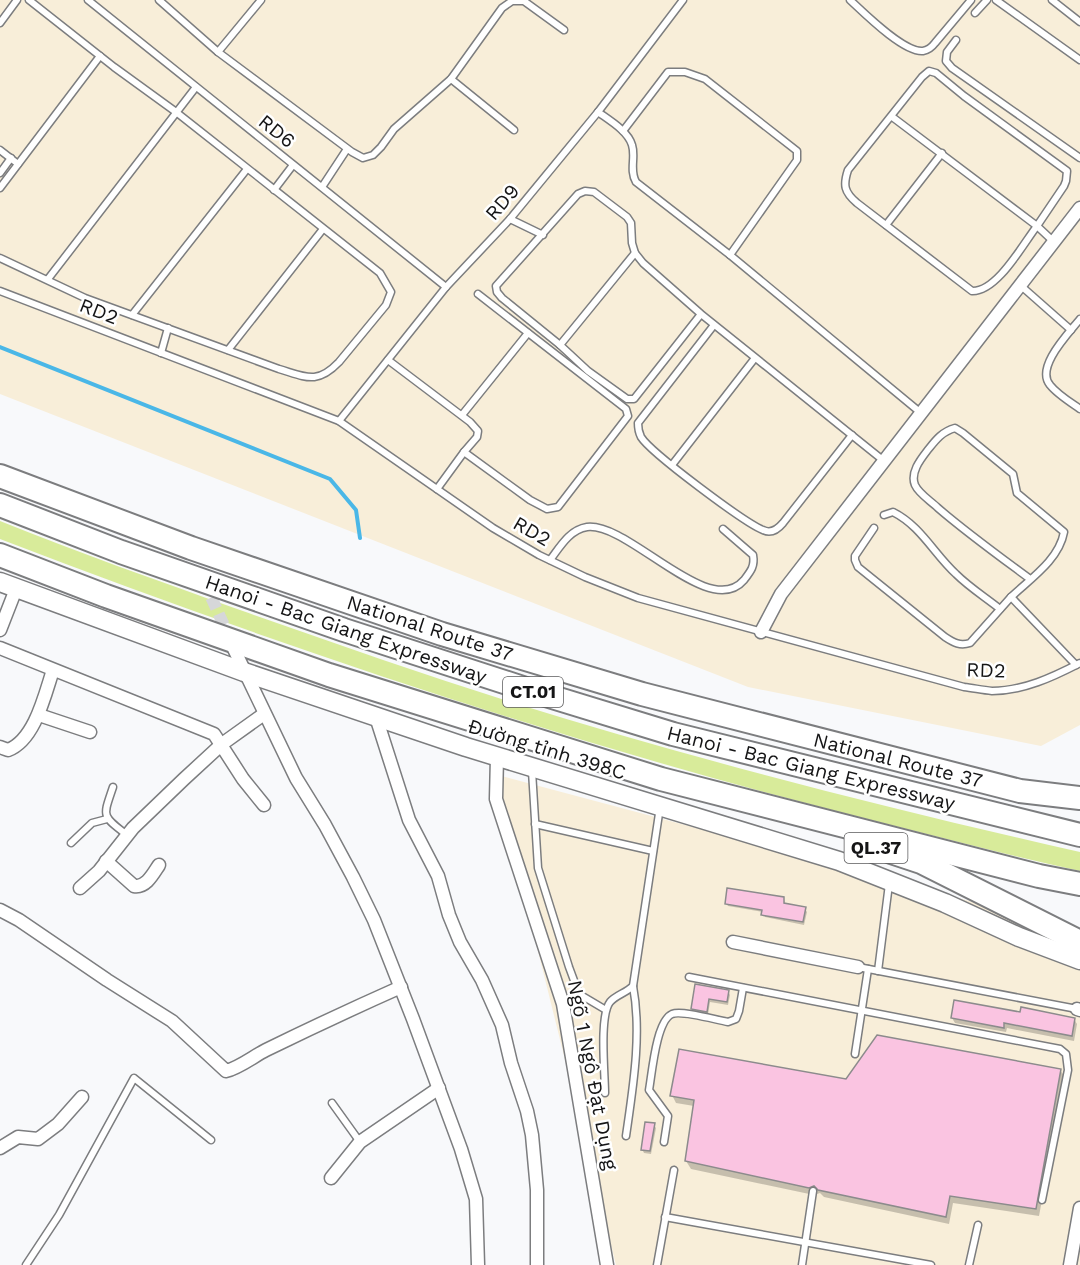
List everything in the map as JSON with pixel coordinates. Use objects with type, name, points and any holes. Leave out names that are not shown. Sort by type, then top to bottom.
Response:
[{"type":"highway","name":"National Route 37","points":[[0,476],[193,553],[442,634],[642,694],[1009,788],[1080,798]]},
{"type":"highway","name":"Hanoi - Bac Giang Expressway","points":[[0,505],[121,552],[333,627],[537,693],[673,734],[1080,835]]},
{"type":"highway","name":"CT.01","points":[[0,555],[106,596],[329,675],[661,779],[1028,873],[1080,884]]},
{"type":"highway","name":"QL.37","points":[[661,779],[921,862],[1080,942]]},
{"type":"main road","name":"Đường tỉnh 398C","points":[[8,586],[244,672],[376,717],[532,768],[839,861],[945,903],[1019,937],[1080,960]]},
{"type":"street","points":[[761,632],[781,594],[1080,208]]},
{"type":"street","points":[[0,630],[8,586]]},
{"type":"street","points":[[0,648],[214,734],[264,805]]},
{"type":"street","points":[[234,649],[296,778],[353,877],[374,920],[401,987],[461,1149],[476,1199],[478,1265]]},
{"type":"street","points":[[0,747],[9,750],[21,742],[39,715],[53,670]]},
{"type":"street","points":[[80,888],[99,871],[127,835],[222,744],[264,714]]},
{"type":"street","points":[[39,715],[90,732]]},
{"type":"street","points":[[376,717],[409,820],[438,876],[449,915],[460,942],[482,980],[502,1025],[532,1135],[537,1190],[537,1265]]},
{"type":"street","name":"Ngõ 1 Ngô Đạt Dụng","points":[[497,757],[496,799],[563,1004],[607,1265]]},
{"type":"street","points":[[106,861],[134,886],[140,887],[159,865]]},
{"type":"street","points":[[0,910],[19,920],[172,1021],[226,1071],[332,1018],[401,987]]},
{"type":"street","points":[[733,942],[863,968]]},
{"type":"street","points":[[331,1179],[360,1142],[439,1088]]},
{"type":"street","points":[[0,1148],[18,1137],[38,1139],[58,1124],[82,1097]]},
{"type":"street","points":[[1070,1265],[1080,1208]]},
{"type":"lane","points":[[0,23],[18,0]]},
{"type":"lane","points":[[0,258],[85,298],[279,369],[319,378],[339,362],[386,305],[391,292],[380,273],[176,112],[29,0]]},
{"type":"lane","name":"RD6","points":[[88,0],[446,287]]},
{"type":"lane","points":[[159,0],[218,52],[363,158],[373,155],[394,129],[451,79],[502,8],[512,1],[524,1],[564,30]]},
{"type":"lane","points":[[218,52],[261,0]]},
{"type":"lane","name":"RD9","points":[[339,421],[446,287],[510,219],[598,112],[683,0]]},
{"type":"lane","points":[[850,0],[888,34],[913,50],[922,51],[930,49],[971,0]]},
{"type":"lane","points":[[975,13],[987,0]]},
{"type":"lane","points":[[996,0],[1080,60]]},
{"type":"lane","points":[[1052,0],[1080,22]]},
{"type":"lane","points":[[956,40],[947,52],[946,61],[952,68],[1080,158]]},
{"type":"lane","points":[[0,188],[100,56]]},
{"type":"lane","points":[[623,131],[668,72],[675,71],[705,79],[797,151],[797,160],[730,255]]},
{"type":"lane","points":[[929,71],[936,73],[1067,171],[1066,181],[1037,226],[995,282],[980,291],[972,291],[886,225],[847,194],[844,181],[848,170],[922,76],[929,71]]},
{"type":"lane","points":[[451,79],[514,130]]},
{"type":"lane","points":[[48,279],[196,87]]},
{"type":"lane","points":[[598,112],[623,131],[632,145],[632,176],[636,182],[730,255],[921,413]]},
{"type":"lane","points":[[891,116],[1037,226],[1054,242]]},
{"type":"lane","points":[[322,188],[347,148]]},
{"type":"lane","points":[[0,150],[18,164]]},
{"type":"lane","points":[[886,225],[942,153]]},
{"type":"lane","points":[[0,173],[11,158]]},
{"type":"lane","points":[[274,190],[293,165]]},
{"type":"lane","points":[[132,315],[247,169]]},
{"type":"lane","points":[[700,314],[634,399],[627,399],[502,298],[496,286],[578,194],[585,191],[594,192],[627,217],[631,223],[635,253],[642,263],[700,314],[884,461]]},
{"type":"lane","points":[[510,219],[543,235]]},
{"type":"lane","points":[[228,350],[323,229]]},
{"type":"lane","points":[[560,345],[635,253]]},
{"type":"lane","points":[[1020,285],[1071,330]]},
{"type":"lane","name":"RD2","points":[[0,291],[339,421],[493,528],[550,560],[638,598],[964,687],[992,691],[1022,687],[1056,675],[1078,664]]},
{"type":"lane","points":[[464,452],[530,500],[547,509],[558,507],[627,419],[629,412],[478,294]]},
{"type":"lane","points":[[1080,319],[1047,362],[1047,382],[1080,409]]},
{"type":"lane","points":[[714,325],[638,423],[642,438],[672,465],[724,505],[764,531],[771,531],[778,529],[852,435]]},
{"type":"lane","points":[[161,353],[168,328]]},
{"type":"lane","points":[[462,415],[528,333]]},
{"type":"lane","points":[[672,465],[755,358]]},
{"type":"lane","points":[[388,360],[462,415],[478,431],[477,437],[437,489]]},
{"type":"lane","points":[[874,528],[855,556],[858,567],[945,637],[956,644],[964,645],[970,642],[1058,550],[1064,532],[1017,493],[1013,474],[955,428],[938,437],[916,467],[915,485],[950,518],[1029,579]]},
{"type":"lane","points":[[884,515],[893,512],[909,522],[929,541],[956,574],[1000,609]]},
{"type":"lane","points":[[550,560],[566,538],[577,530],[587,527],[602,528],[628,540],[677,574],[698,584],[716,589],[732,588],[742,583],[752,570],[753,555],[723,529]]},
{"type":"lane","points":[[1011,597],[1078,664]]},
{"type":"lane","points":[[532,768],[538,868],[579,994],[606,1010]]},
{"type":"lane","points":[[113,787],[105,811],[107,819],[127,835]]},
{"type":"lane","points":[[626,1136],[636,1046],[636,1002],[633,986],[660,807]]},
{"type":"lane","points":[[71,843],[92,823],[107,819]]},
{"type":"lane","points":[[535,824],[653,851]]},
{"type":"lane","points":[[878,971],[890,881]]},
{"type":"lane","points":[[855,1054],[863,1011],[863,968],[1078,1009]]},
{"type":"lane","points":[[689,977],[1060,1049],[1066,1054],[1068,1070],[1042,1200]]},
{"type":"lane","points":[[606,1093],[604,1017],[608,1004],[633,986]]},
{"type":"lane","points":[[664,1142],[668,1116],[649,1090],[655,1050],[663,1024],[667,1018],[677,1013],[728,1022],[736,1019],[740,1011],[743,987]]},
{"type":"lane","points":[[26,1265],[58,1215],[134,1078],[211,1140]]},
{"type":"lane","points":[[333,1102],[360,1142]]},
{"type":"lane","points":[[657,1265],[674,1170]]},
{"type":"lane","points":[[802,1265],[813,1191]]},
{"type":"lane","points":[[665,1217],[931,1265]]},
{"type":"lane","points":[[969,1265],[978,1225]]},
{"type":"shaded area","points":[[0,0],[1080,0],[1080,725],[1041,746],[748,687],[0,394]]},
{"type":"shaded area","points":[[494,774],[1037,919],[1080,934],[1080,1265],[616,1265]]},
{"type":"green space","points":[[0,521],[89,556],[240,610],[514,703],[655,745],[796,783],[1080,852],[1080,871],[774,795],[439,695],[218,620],[0,539]]},
{"type":"building","points":[[727,888],[784,897],[784,903],[806,907],[803,922],[761,915],[762,910],[725,904]]},
{"type":"building","points":[[695,984],[729,990],[727,1002],[709,999],[707,1012],[691,1009]]},
{"type":"building","points":[[954,1000],[1020,1012],[1021,1007],[1075,1018],[1072,1036],[1004,1023],[1004,1028],[951,1018]]},
{"type":"building","points":[[877,1035],[1061,1069],[1036,1209],[950,1196],[946,1217],[818,1190],[814,1186],[809,1188],[685,1161],[694,1100],[670,1096],[679,1049],[846,1079]]},
{"type":"building","points":[[645,1122],[655,1123],[650,1151],[641,1150]]},
{"type":"waterway","points":[[0,347],[330,479],[356,510],[360,538]]},
{"type":"tunnel","points":[[204,581],[230,639]]}]
